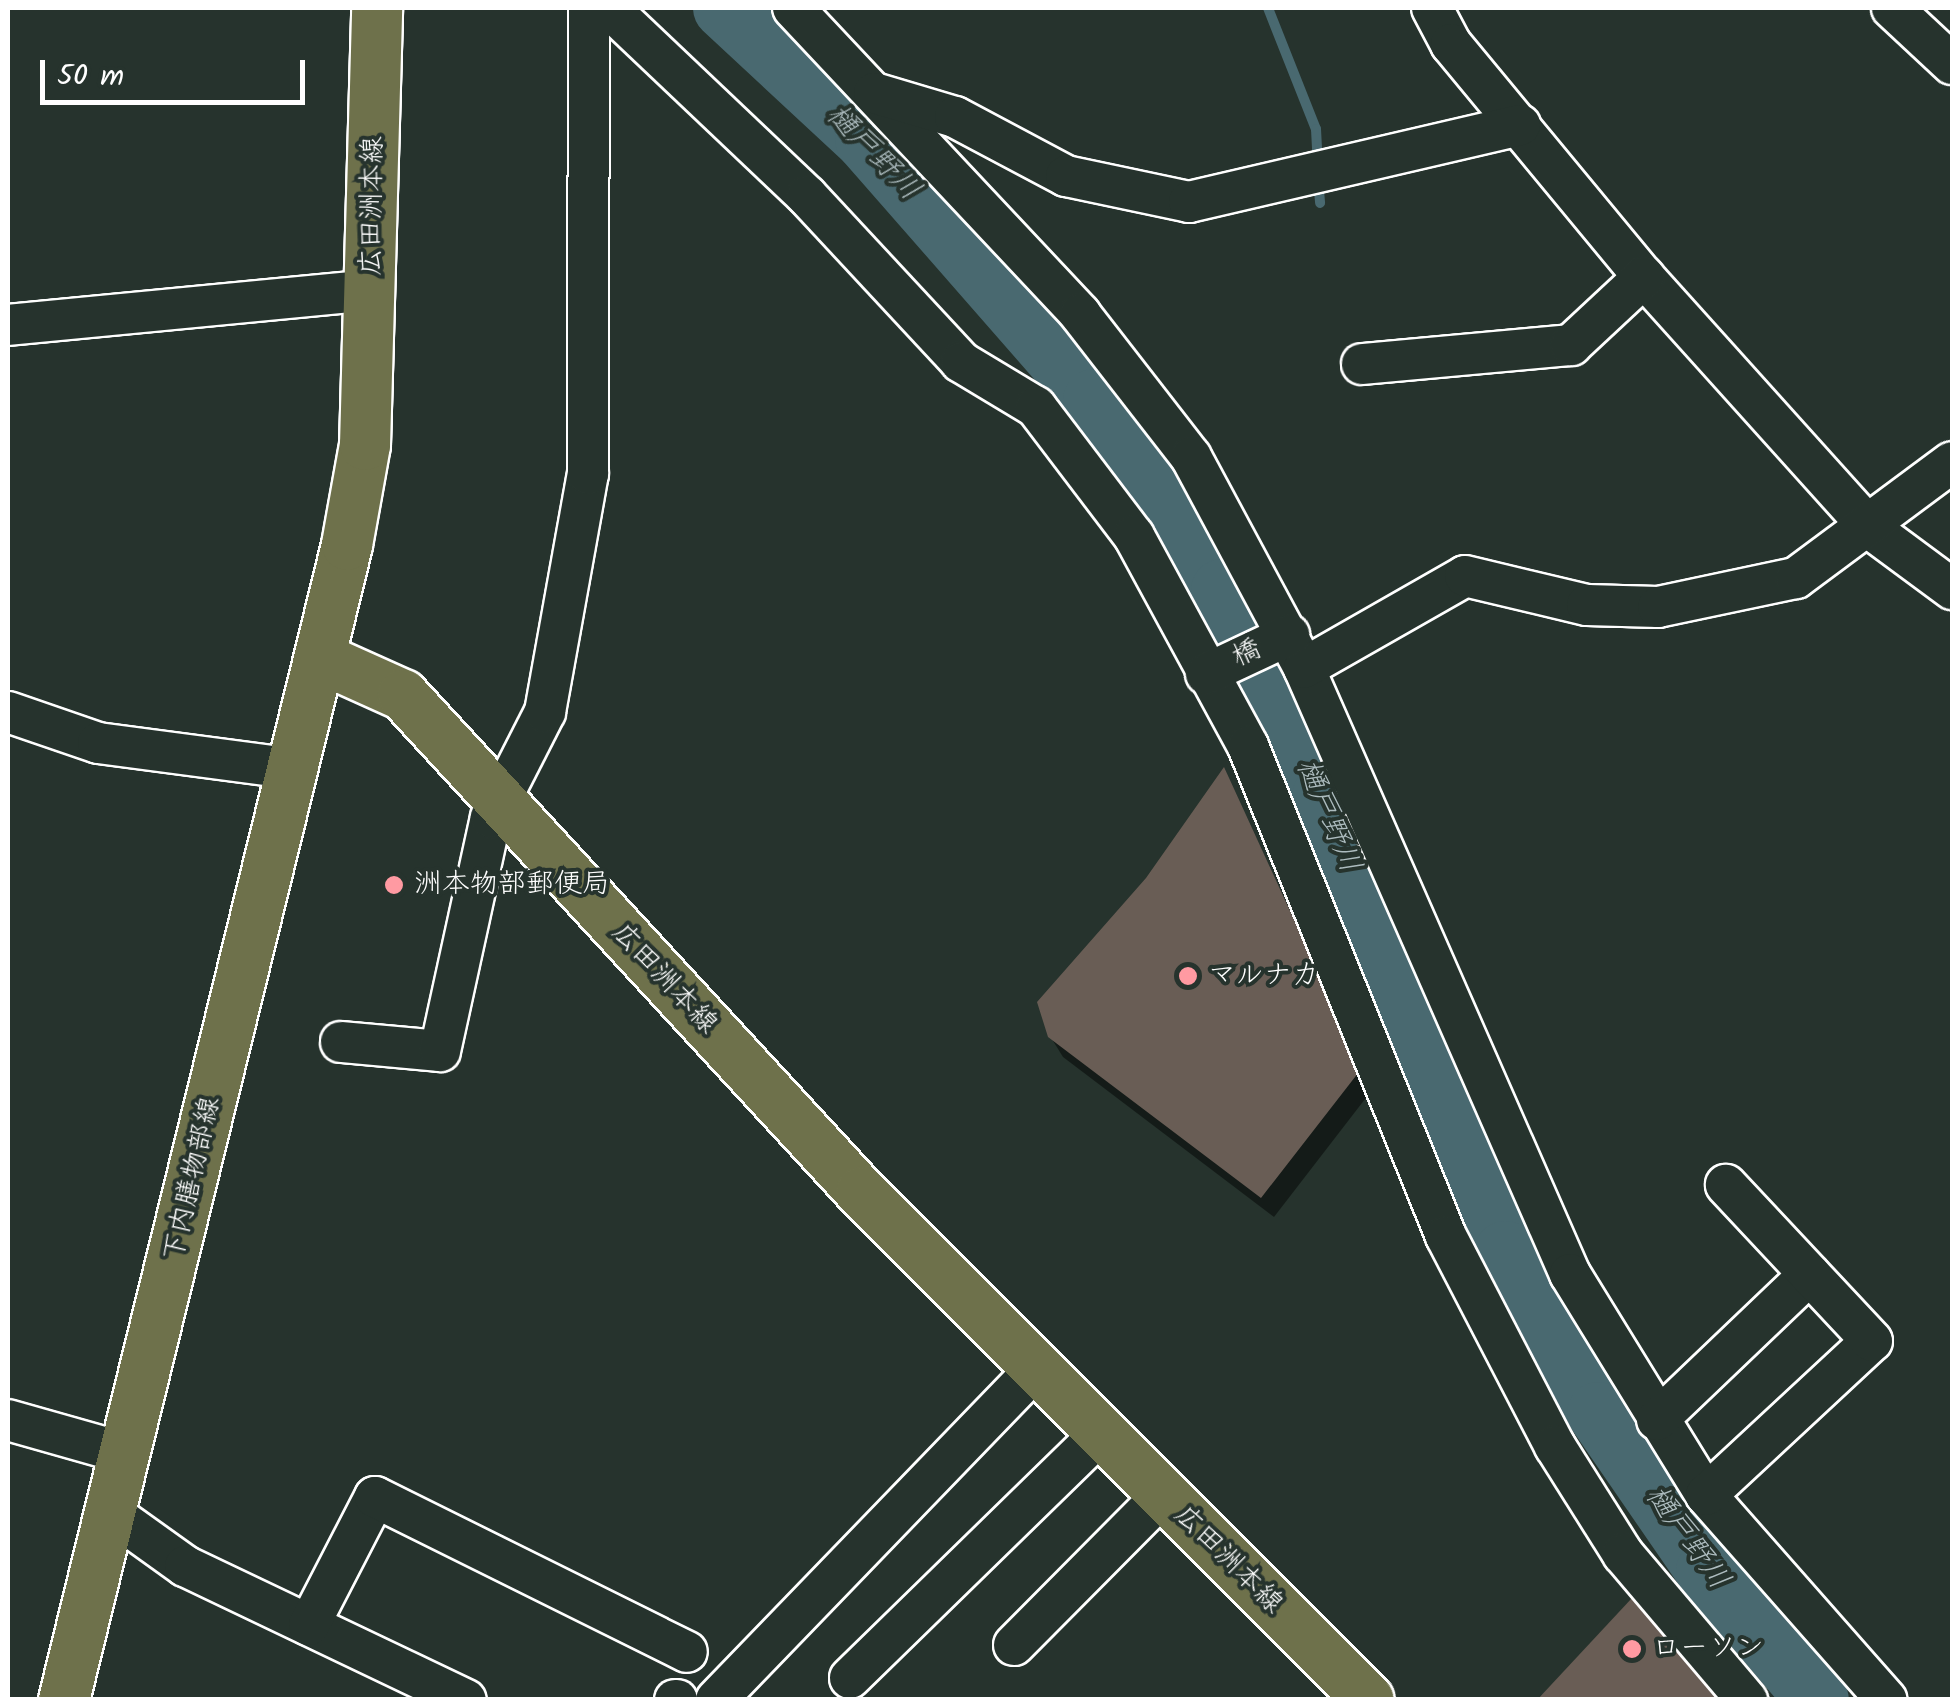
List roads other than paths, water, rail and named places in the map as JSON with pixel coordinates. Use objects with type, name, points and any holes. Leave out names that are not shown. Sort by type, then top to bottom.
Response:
[{"type":"main road","name":"広田洲本線","points":[[377,8],[365,445],[324,660],[403,695],[1036,1369],[1369,1700]]},
{"type":"main road","name":"下内膳物部線","points":[[64,1700],[324,660]]},
{"type":"street","points":[[341,1042],[440,1052],[501,802],[545,712],[588,474],[589,8]]},
{"type":"street","points":[[609,8],[807,196],[961,362],[1036,407],[1134,536],[1248,746],[1446,1236],[1556,1446],[1623,1554],[1747,1700]]},
{"type":"street","points":[[794,8],[1080,314],[1191,457],[1297,651],[1570,1274],[1706,1494],[1887,1700]]},
{"type":"street","points":[[1432,8],[1520,125],[1644,276],[1872,529],[1952,589]]},
{"type":"street","points":[[1892,8],[1952,64]]},
{"type":"street","points":[[872,92],[955,117],[1066,176],[1189,202],[1520,125]]},
{"type":"street","points":[[1362,364],[1571,344],[1644,276]]},
{"type":"street","points":[[8,325],[371,290]]},
{"type":"street","name":"橋","points":[[1206,674],[1297,651],[1464,576],[1587,605],[1658,607],[1796,578],[1872,529],[1952,462]]},
{"type":"street","points":[[8,712],[98,744],[294,769]]},
{"type":"street","points":[[1706,1494],[1872,1341],[1726,1185]]},
{"type":"street","points":[[1658,1420],[1810,1274]]},
{"type":"street","points":[[716,1700],[1036,1369]]},
{"type":"street","points":[[8,1420],[125,1453]]},
{"type":"street","points":[[850,1678],[1101,1434]]},
{"type":"street","points":[[1014,1645],[1163,1495]]},
{"type":"street","points":[[310,1625],[374,1497],[687,1652]]},
{"type":"street","points":[[111,1513],[185,1566],[466,1700]]},
{"type":"waterway","name":"樋戸野川","points":[[724,8],[866,140],[1094,400],[1222,590],[1323,796],[1505,1252],[1598,1413],[1707,1571],[1818,1700]]},
{"type":"waterway","points":[[1268,8],[1316,129],[1318,162]]},
{"type":"waterway","points":[[1318,179],[1320,203]]},
{"type":"place","name":"洲本物部郵便局","points":[[394,885]]},
{"type":"place","name":"マルナカ","points":[[1188,976]]},
{"type":"place","name":"ローソン","points":[[1632,1649]]}]
